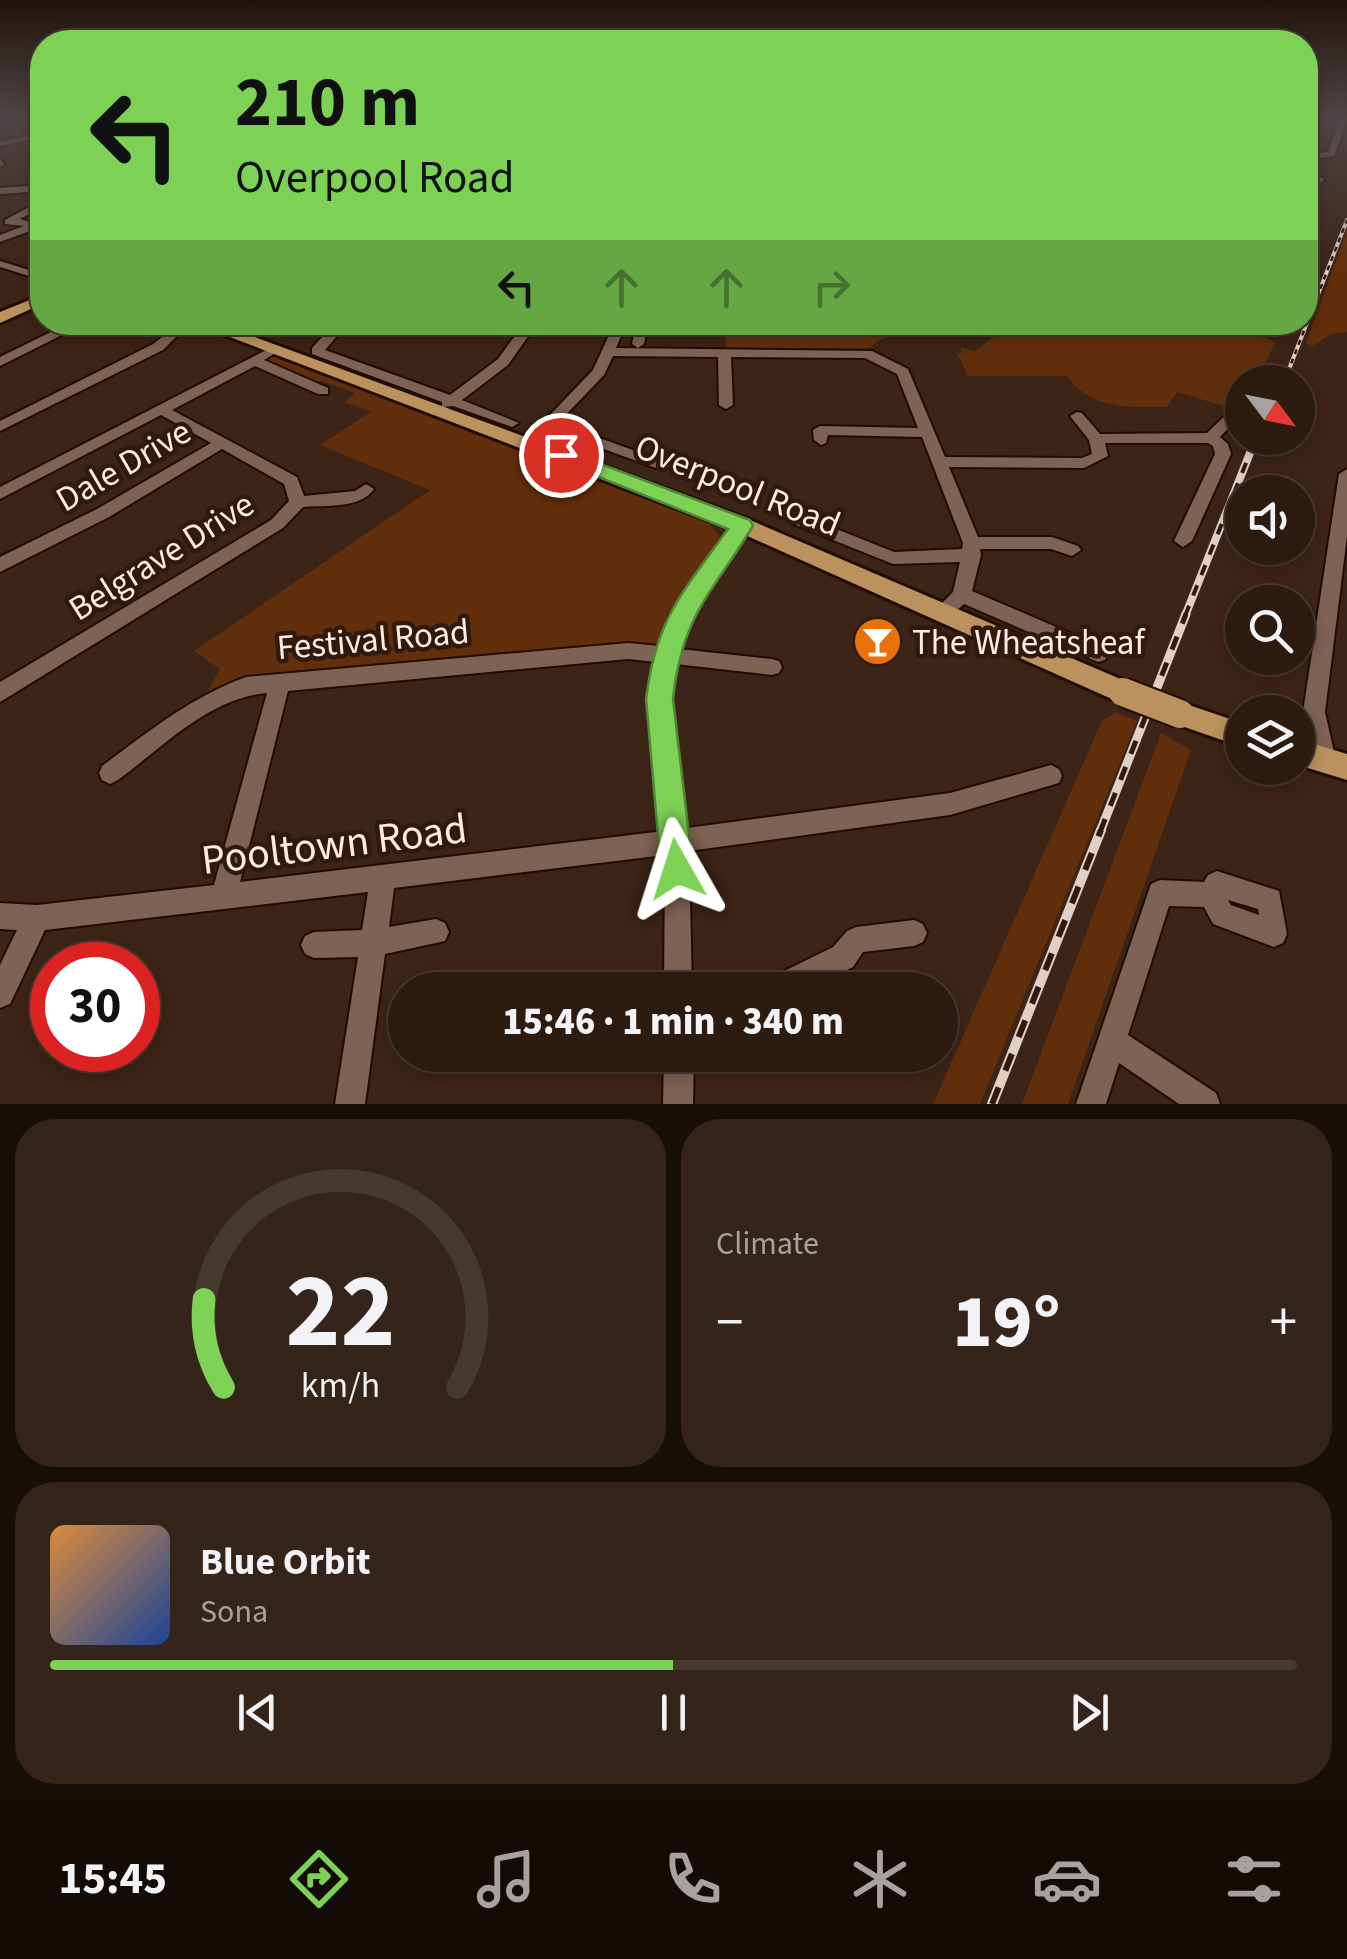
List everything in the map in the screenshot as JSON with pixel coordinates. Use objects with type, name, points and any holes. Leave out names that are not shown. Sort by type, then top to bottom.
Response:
[{"type":"main road","points":[[0,318],[30,304]]},
{"type":"main road","name":"Overpool Road","points":[[236,335],[446,405],[531,443],[742,526],[952,603],[1122,692],[1225,729]]},
{"type":"street","points":[[0,191],[28,189]]},
{"type":"street","points":[[6,222],[30,210]]},
{"type":"street","points":[[0,239],[30,228]]},
{"type":"street","points":[[0,264],[30,274]]},
{"type":"street","points":[[0,280],[22,272]]},
{"type":"street","points":[[0,362],[55,335]]},
{"type":"street","points":[[0,427],[158,347],[169,335]]},
{"type":"street","name":"Overpool Road","points":[[331,335],[317,351],[446,405],[512,423]]},
{"type":"street","points":[[446,405],[503,362],[523,335]]},
{"type":"street","points":[[531,443],[598,372],[616,335]]},
{"type":"street","points":[[638,344],[640,335]]},
{"type":"street","points":[[0,494],[276,349]]},
{"type":"street","points":[[609,352],[878,357],[903,372],[972,549],[952,603],[1098,654]]},
{"type":"street","points":[[724,352],[727,405]]},
{"type":"street","points":[[253,360],[323,391]]},
{"type":"street","name":"Dale Drive","points":[[160,409],[291,481],[298,502]]},
{"type":"street","points":[[938,462],[1084,463],[1100,456],[1096,439],[1078,416]]},
{"type":"street","name":"Overpool Road","points":[[550,424],[662,465]]},
{"type":"street","points":[[1211,438],[1225,424]]},
{"type":"street","points":[[820,431],[926,433]]},
{"type":"street","points":[[1096,439],[1211,438],[1220,444],[1224,454],[1183,541]]},
{"type":"street","name":"Dale Drive","points":[[0,566],[103,513],[222,443]]},
{"type":"street","points":[[1323,760],[1314,712],[1346,483]]},
{"type":"street","name":"Belgrave Drive","points":[[0,693],[277,524],[298,502],[364,495]]},
{"type":"street","points":[[799,520],[893,558],[1052,543],[1072,550]]},
{"type":"street","points":[[678,972],[676,840],[660,699],[676,622],[742,526]]},
{"type":"street","name":"Festival Road","points":[[111,773],[222,694],[280,684],[628,650],[667,658],[772,667]]},
{"type":"street","points":[[222,897],[280,684]]},
{"type":"street","name":"Pooltown Road","points":[[0,916],[37,918],[222,897],[950,804],[1051,776]]},
{"type":"street","points":[[350,1104],[383,878]]},
{"type":"street","points":[[1091,1104],[1160,893],[1211,895]]},
{"type":"street","points":[[0,994],[37,918]]},
{"type":"street","points":[[314,945],[375,943],[436,932]]},
{"type":"street","points":[[813,972],[843,957],[856,940],[914,933]]},
{"type":"street","points":[[1112,1042],[1204,1104]]},
{"type":"street","points":[[678,1104],[679,1072]]},
{"type":"shaded area","points":[[1347,231],[1347,332],[1331,334],[1312,346],[1306,343],[1309,335],[1318,335],[1318,310]]},
{"type":"shaded area","points":[[725,335],[892,335],[870,348],[726,349]]},
{"type":"shaded area","points":[[996,335],[1261,335],[1275,343],[1264,365],[1225,365],[1225,406],[1177,392],[1167,407],[1111,404],[1087,395],[1067,376],[968,376],[957,353],[962,353],[961,347],[974,352]]},
{"type":"shaded area","points":[[269,353],[707,520],[720,538],[667,617],[655,649],[203,699],[220,669],[194,651],[430,490],[320,445],[371,412],[345,402],[355,393],[322,381],[310,384],[255,360]]},
{"type":"shaded area","points":[[1116,712],[1137,721],[980,1104],[933,1104],[947,1072],[958,1072],[958,1047],[1102,721]]},
{"type":"shaded area","points":[[1161,733],[1191,750],[1068,1104],[1022,1104]]},
{"type":"railway","points":[[1318,295],[1347,220]]},
{"type":"railway","points":[[1291,365],[1302,335]]},
{"type":"railway","points":[[1185,616],[1249,455]]},
{"type":"railway","points":[[1100,832],[1186,614]]},
{"type":"railway","points":[[992,1104],[1101,830]]},
{"type":"place","name":"The Wheatsheaf","points":[[877,642]]},
{"type":"route","points":[[561,455],[742,526],[676,622],[663,672],[660,699],[677,869]]}]
